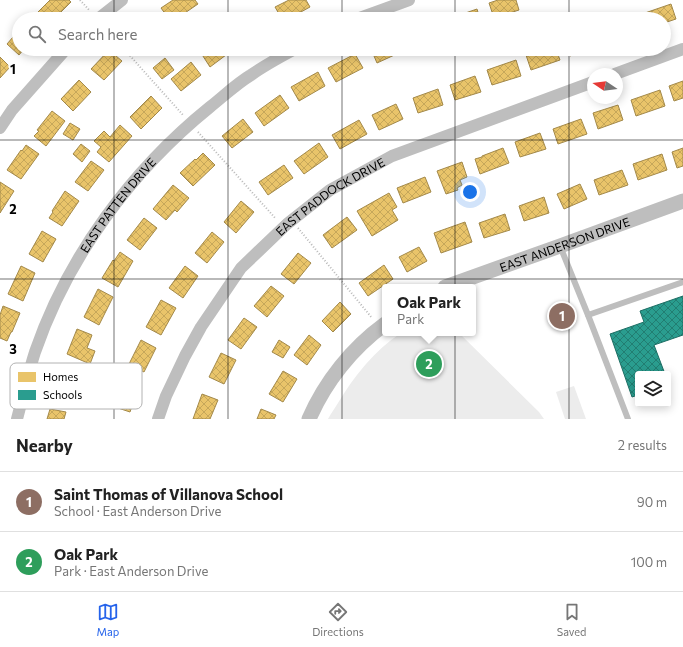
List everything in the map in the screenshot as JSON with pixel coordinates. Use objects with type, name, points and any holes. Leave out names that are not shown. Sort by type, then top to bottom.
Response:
[{"type":"street","points":[[102,12],[122,0]]},
{"type":"street","points":[[376,12],[409,0]]},
{"type":"street","points":[[671,53],[683,49]]},
{"type":"street","points":[[0,128],[12,110],[60,56]]},
{"type":"street","name":"EAST PATTEN DRIVE","points":[[32,363],[46,325],[59,297],[86,247],[117,203],[138,177],[190,123],[250,75],[283,56]]},
{"type":"street","points":[[623,71],[664,56]]},
{"type":"street","name":"EAST PADDOCK DRIVE","points":[[158,419],[169,390],[200,327],[241,268],[287,224],[330,190],[392,156],[587,84]]},
{"type":"street","name":"EAST ANDERSON DRIVE","points":[[453,284],[683,201]]},
{"type":"street","points":[[309,419],[322,393],[344,363],[365,341],[382,327]]},
{"type":"street","name":"EAST PATTEN DRIVE","points":[[17,419],[20,409]]},
{"type":"lane","points":[[560,246],[628,419]]},
{"type":"lane","points":[[588,314],[683,282]]},
{"type":"path","points":[[80,0],[91,12]]},
{"type":"path","points":[[130,56],[278,222],[297,227],[382,325]]},
{"type":"shaded area","points":[[397,336],[462,336],[539,412],[544,419],[328,419],[358,373],[382,347]]},
{"type":"shaded area","points":[[574,386],[586,419],[565,419],[556,392]]},
{"type":"building: Homes","points":[[50,0],[69,0],[71,2],[61,12],[38,12]]},
{"type":"building: Homes","points":[[173,0],[195,0],[198,4],[186,12],[164,12],[161,8]]},
{"type":"building: Homes","points":[[289,0],[306,0],[310,7],[301,12],[278,12],[275,7]]},
{"type":"building: Homes","points":[[498,0],[516,0],[519,10],[513,12],[492,12],[489,3]]},
{"type":"building: Homes","points":[[671,4],[676,19],[671,21],[671,12],[648,12]]},
{"type":"building: Homes","points":[[477,9],[478,12],[468,12]]},
{"type":"building: Homes","points":[[12,38],[12,49],[7,44]]},
{"type":"building: Homes","points":[[103,56],[116,56],[122,61],[104,80],[91,69]]},
{"type":"building: Homes","points":[[203,56],[225,56],[210,67]]},
{"type":"building: Homes","points":[[351,56],[356,56],[363,68],[336,82],[328,68]]},
{"type":"building: Homes","points":[[374,56],[392,56],[377,63]]},
{"type":"building: Homes","points":[[526,56],[559,56],[560,60],[531,70]]},
{"type":"building: Homes","points":[[0,57],[10,67],[0,78]]},
{"type":"building: Homes","points":[[165,58],[174,70],[162,79],[153,68]]},
{"type":"building: Homes","points":[[516,60],[521,76],[492,85],[487,70]]},
{"type":"building: Homes","points":[[191,62],[201,75],[181,91],[171,79]]},
{"type":"building: Homes","points":[[318,72],[325,86],[299,101],[291,87]]},
{"type":"building: Homes","points":[[475,76],[481,92],[455,100],[450,85]]},
{"type":"building: Homes","points":[[79,80],[91,92],[73,111],[61,99]]},
{"type":"building: Homes","points":[[683,81],[683,98],[674,101],[669,86]]},
{"type":"building: Homes","points":[[438,89],[443,105],[418,113],[413,98]]},
{"type":"building: Homes","points":[[660,90],[665,106],[636,116],[631,100]]},
{"type":"building: Homes","points":[[280,95],[289,108],[264,126],[255,113]]},
{"type":"building: Homes","points":[[151,96],[162,108],[141,129],[130,117]]},
{"type":"building: Homes","points":[[396,104],[403,119],[379,130],[372,115]]},
{"type":"building: Homes","points":[[618,105],[623,120],[598,129],[593,113]]},
{"type":"building: Homes","points":[[52,111],[65,121],[46,146],[34,136]]},
{"type":"building: Homes","points":[[243,119],[253,132],[232,148],[222,136]]},
{"type":"building: Homes","points":[[581,119],[587,134],[558,144],[553,129]]},
{"type":"building: Homes","points":[[359,120],[367,134],[340,149],[332,135]]},
{"type":"building: Homes","points":[[70,123],[80,129],[73,140],[63,134]]},
{"type":"building: Homes","points":[[120,125],[132,136],[109,162],[97,152],[101,147],[94,141],[104,131],[110,137]]},
{"type":"building: Homes","points":[[540,133],[546,149],[520,157],[515,142]]},
{"type":"building: Homes","points":[[319,143],[328,157],[304,174],[294,161]]},
{"type":"building: Homes","points":[[81,144],[90,151],[82,162],[73,154]]},
{"type":"building: Homes","points":[[26,145],[39,154],[21,179],[7,170]]},
{"type":"building: Homes","points":[[503,148],[509,163],[480,174],[475,159]]},
{"type":"building: Homes","points":[[683,148],[683,166],[677,168],[672,152]]},
{"type":"building: Homes","points":[[203,153],[215,165],[193,186],[180,173]]},
{"type":"building: Homes","points":[[662,154],[667,170],[638,180],[633,164]]},
{"type":"building: Homes","points":[[91,161],[104,170],[88,191],[75,182]]},
{"type":"building: Homes","points":[[462,162],[467,177],[460,180],[462,185],[457,188],[458,190],[446,194],[437,171]]},
{"type":"building: Homes","points":[[284,165],[293,178],[268,195],[259,182]]},
{"type":"building: Homes","points":[[622,170],[628,185],[599,195],[594,180]]},
{"type":"building: Homes","points":[[425,177],[431,192],[403,203],[397,188]]},
{"type":"building: Homes","points":[[0,182],[14,191],[0,213]]},
{"type":"building: Homes","points":[[580,184],[587,199],[564,209],[557,194]]},
{"type":"building: Homes","points":[[173,185],[189,198],[177,212],[175,210],[166,220],[153,209]]},
{"type":"building: Homes","points":[[65,191],[79,201],[62,226],[49,218]]},
{"type":"building: Homes","points":[[389,193],[397,207],[392,210],[398,220],[372,236],[357,211]]},
{"type":"building: Homes","points":[[544,197],[549,213],[524,221],[519,206]]},
{"type":"building: Homes","points":[[241,201],[254,212],[236,233],[224,222]]},
{"type":"building: Homes","points":[[505,214],[510,230],[484,238],[479,223]]},
{"type":"building: Homes","points":[[347,217],[357,230],[332,248],[323,235]]},
{"type":"building: Homes","points":[[144,218],[157,228],[140,250],[127,240]]},
{"type":"building: Homes","points":[[465,222],[472,242],[441,253],[434,233]]},
{"type":"building: Homes","points":[[42,231],[56,239],[43,262],[29,254]]},
{"type":"building: Homes","points":[[212,232],[224,242],[207,263],[195,253]]},
{"type":"building: Homes","points":[[419,247],[427,261],[407,272],[399,257]]},
{"type":"building: Homes","points":[[120,252],[133,261],[118,287],[102,278],[113,260],[114,261]]},
{"type":"building: Homes","points":[[298,253],[311,263],[294,284],[281,274]]},
{"type":"building: Homes","points":[[384,265],[393,279],[386,284],[382,284],[382,286],[368,296],[359,283]]},
{"type":"building: Homes","points":[[21,266],[35,273],[23,301],[8,294]]},
{"type":"building: Homes","points":[[185,266],[198,276],[183,298],[169,288]]},
{"type":"building: Homes","points":[[271,286],[284,296],[267,317],[254,306]]},
{"type":"building: Homes","points":[[98,289],[113,297],[99,325],[84,317]]},
{"type":"building: Homes","points":[[161,300],[176,308],[161,335],[146,327]]},
{"type":"building: Homes","points":[[340,302],[351,314],[333,332],[322,321]]},
{"type":"building: Homes","points":[[3,306],[20,313],[7,341],[0,338],[0,315]]},
{"type":"building: Homes","points":[[244,318],[257,327],[241,349],[228,340]]},
{"type":"building: Homes","points":[[77,329],[92,335],[87,348],[95,351],[90,363],[67,354]]},
{"type":"building: Homes","points":[[309,335],[321,345],[307,365],[294,355]]},
{"type":"building: Homes","points":[[141,340],[156,348],[144,372],[142,371],[142,363],[130,363]]},
{"type":"building: Homes","points":[[279,340],[290,347],[283,358],[272,352]]},
{"type":"building: Homes","points":[[221,353],[236,360],[224,384],[209,377]]},
{"type":"building: Homes","points":[[283,371],[297,379],[283,402],[269,394]]},
{"type":"building: Homes","points":[[202,394],[218,400],[210,419],[193,419]]},
{"type":"building: Homes","points":[[50,409],[66,412],[64,419],[47,419]]},
{"type":"building: Homes","points":[[121,409],[131,409],[130,412]]},
{"type":"building: Homes","points":[[261,409],[276,415],[274,419],[257,419]]},
{"type":"building: Schools","points":[[683,296],[683,335],[654,345],[664,371],[635,371],[635,396],[632,397],[610,334],[644,322],[640,311]]},
{"type":"place","name":"Saint Thomas of Villanova School","points":[[562,316]]},
{"type":"place","name":"Oak Park","points":[[429,364]]}]
